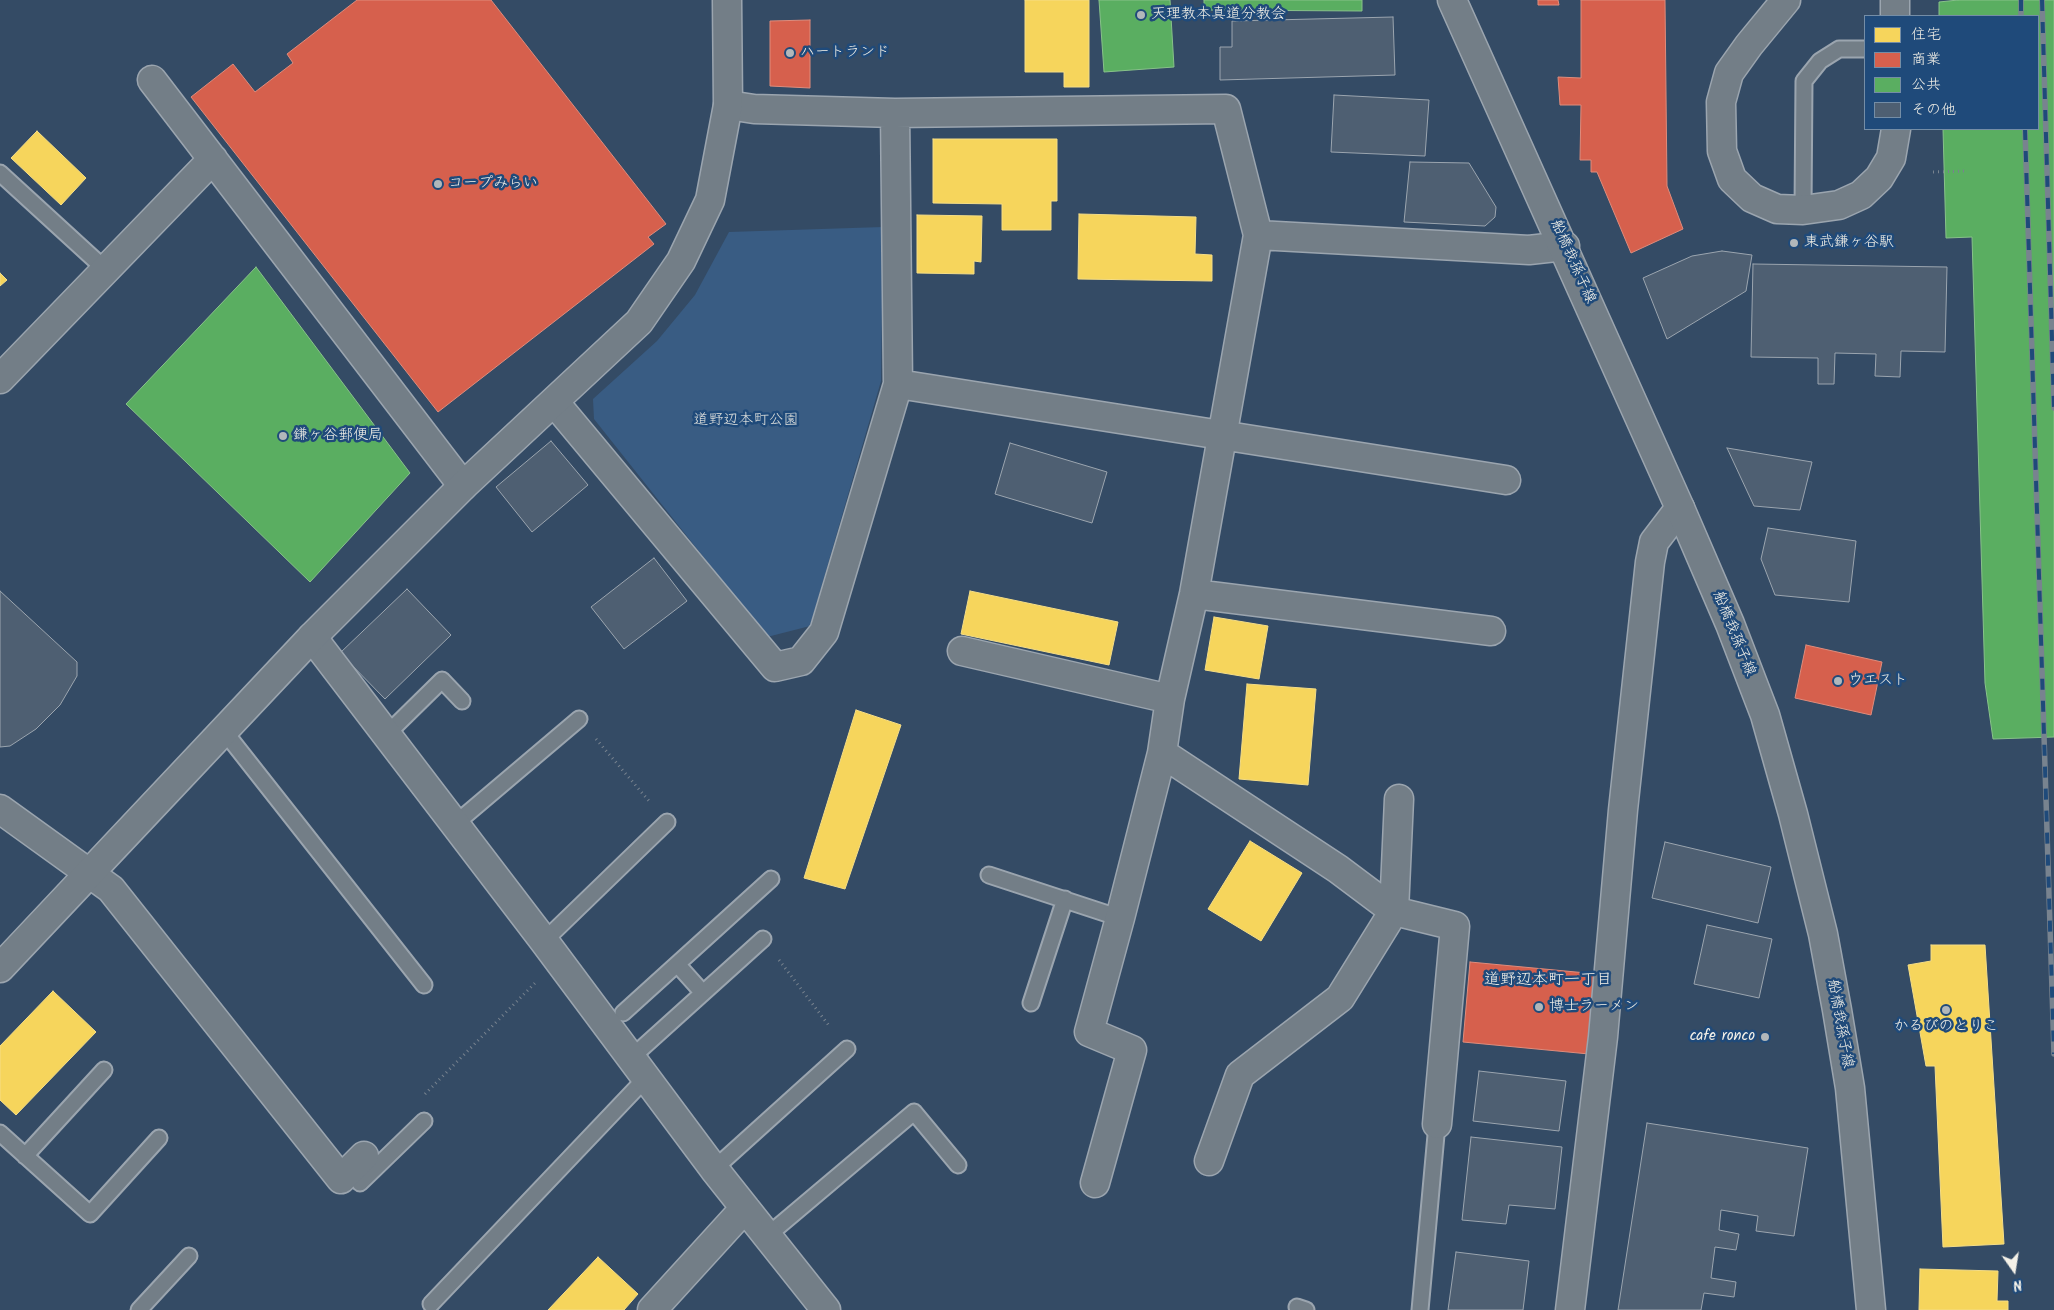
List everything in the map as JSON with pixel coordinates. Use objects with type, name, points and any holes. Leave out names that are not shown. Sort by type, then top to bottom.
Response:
[{"type":"street","points":[[0,968],[312,637],[463,486],[555,403],[639,322],[681,261],[710,200],[728,105],[727,0]]},
{"type":"street","name":"船橋我孫子線","points":[[1452,0],[1680,508],[1730,624],[1765,714],[1793,814],[1822,934],[1850,1088],[1871,1310]]},
{"type":"street","points":[[1786,0],[1748,45],[1729,73],[1721,102],[1722,151],[1732,179],[1752,198],[1777,209],[1802,210],[1839,205],[1861,195],[1879,178],[1890,158],[1896,130]]},
{"type":"street","points":[[1895,0],[1895,15]]},
{"type":"street","points":[[152,80],[463,486]]},
{"type":"street","points":[[728,105],[754,109],[896,113],[1226,109],[1258,235],[1194,594],[1170,699],[1162,753],[1120,918],[1088,1032],[1132,1050],[1095,1183]]},
{"type":"street","points":[[555,403],[775,667],[802,661],[824,632],[898,384],[896,113]]},
{"type":"street","points":[[2,374],[213,160]]},
{"type":"street","points":[[1258,235],[1528,250],[1564,246]]},
{"type":"street","points":[[898,384],[1506,480]]},
{"type":"street","points":[[1570,1310],[1603,1037],[1623,810],[1650,562],[1654,542],[1680,508]]},
{"type":"street","points":[[1194,594],[1491,631]]},
{"type":"street","points":[[312,637],[551,950],[714,1169],[826,1310]]},
{"type":"street","points":[[962,651],[1170,699]]},
{"type":"street","points":[[1162,753],[1338,869],[1394,911],[1455,926],[1437,1124]]},
{"type":"street","points":[[1209,1161],[1240,1075],[1340,998],[1394,911],[1399,799]]},
{"type":"street","points":[[0,809],[111,889],[341,1179],[369,1163]]},
{"type":"street","points":[[652,1310],[745,1208]]},
{"type":"lane","points":[[1802,210],[1804,81],[1820,61],[1839,49],[1864,49]]},
{"type":"lane","points":[[0,173],[106,270]]},
{"type":"lane","points":[[386,735],[442,680],[462,701]]},
{"type":"lane","points":[[455,824],[579,719]]},
{"type":"lane","points":[[224,731],[424,984]]},
{"type":"lane","points":[[551,950],[667,822]]},
{"type":"lane","points":[[989,875],[1120,918]]},
{"type":"lane","points":[[623,1013],[771,879]]},
{"type":"lane","points":[[1031,1003],[1065,899]]},
{"type":"lane","points":[[431,1304],[703,993],[763,939]]},
{"type":"lane","points":[[677,964],[703,993]]},
{"type":"lane","points":[[714,1169],[847,1049]]},
{"type":"lane","points":[[26,1156],[104,1070]]},
{"type":"lane","points":[[767,1236],[914,1112],[958,1165]]},
{"type":"lane","points":[[360,1183],[369,1163],[424,1120]]},
{"type":"lane","points":[[1420,1310],[1437,1124]]},
{"type":"lane","points":[[0,1133],[90,1214],[159,1138]]},
{"type":"lane","points":[[138,1310],[189,1256]]},
{"type":"path","points":[[1933,172],[1967,171]]},
{"type":"path","points":[[579,719],[667,822]]},
{"type":"path","points":[[763,939],[847,1049]]},
{"type":"path","points":[[419,1100],[551,950]]},
{"type":"green space","name":"道野辺本町公園","points":[[883,227],[881,381],[810,626],[767,637],[594,419],[593,399],[657,341],[695,295],[729,232]]},
{"type":"building: 住宅","points":[[1025,0],[1089,0],[1089,87],[1064,87],[1064,72],[1025,72]]},
{"type":"building: 住宅","points":[[37,131],[86,178],[61,205],[11,158]]},
{"type":"building: 住宅","points":[[933,139],[1057,139],[1057,201],[1051,201],[1051,230],[1002,230],[1002,204],[933,203]]},
{"type":"building: 住宅","points":[[1079,214],[1196,217],[1195,254],[1212,255],[1212,281],[1078,279]]},
{"type":"building: 住宅","points":[[917,215],[982,216],[981,262],[974,261],[974,274],[917,273]]},
{"type":"building: 住宅","points":[[0,273],[7,280],[0,286]]},
{"type":"building: 住宅","points":[[970,591],[1118,622],[1109,665],[961,634]]},
{"type":"building: 住宅","points":[[1214,617],[1268,626],[1259,679],[1205,670]]},
{"type":"building: 住宅","points":[[1247,684],[1316,689],[1308,785],[1239,779]]},
{"type":"building: 住宅","points":[[856,710],[901,725],[845,889],[804,878]]},
{"type":"building: 住宅","points":[[1250,841],[1302,873],[1261,941],[1208,909]]},
{"type":"building: 住宅","points":[[1931,945],[1985,945],[2004,1244],[1943,1247],[1935,1066],[1926,1066],[1908,965],[1931,961]]},
{"type":"building: 住宅","points":[[53,991],[96,1032],[16,1115],[0,1100],[0,1046]]},
{"type":"building: 住宅","points":[[598,1257],[638,1294],[624,1310],[548,1310]]},
{"type":"building: 住宅","points":[[1920,1269],[1998,1271],[1997,1301],[2008,1301],[2008,1310],[1919,1310]]},
{"type":"building: 商業","points":[[357,0],[491,0],[666,224],[648,237],[654,244],[438,412],[191,97],[233,64],[255,92],[293,63],[287,54]]},
{"type":"building: 商業","points":[[1538,0],[1558,0],[1559,5],[1538,5]]},
{"type":"building: 商業","points":[[1581,0],[1665,0],[1667,186],[1683,229],[1631,253],[1597,172],[1591,172],[1591,160],[1580,160],[1581,105],[1560,105],[1558,77],[1581,78]]},
{"type":"building: 商業","name":"ハートランド","points":[[810,20],[810,88],[770,86],[770,21]]},
{"type":"building: 商業","points":[[1806,645],[1882,662],[1871,715],[1795,698]]},
{"type":"building: 商業","points":[[1470,962],[1597,974],[1589,1054],[1463,1042]]},
{"type":"building: 公共","points":[[1099,0],[1170,0],[1174,67],[1104,72]]},
{"type":"building: 公共","points":[[1204,0],[1362,0],[1362,11],[1204,10]]},
{"type":"building: 公共","points":[[1958,0],[2054,0],[2054,737],[1993,739],[1985,683],[1972,237],[1946,238],[1943,130],[2039,130],[2039,15],[1939,15],[1939,2]]},
{"type":"building: 公共","points":[[256,267],[410,473],[310,582],[126,404]]},
{"type":"building: その他","points":[[1393,17],[1395,75],[1220,80],[1220,47],[1232,47],[1232,21]]},
{"type":"building: その他","points":[[1334,95],[1429,100],[1425,156],[1331,152]]},
{"type":"building: その他","points":[[1410,162],[1469,163],[1496,207],[1495,217],[1485,226],[1404,222]]},
{"type":"building: その他","points":[[1722,251],[1752,255],[1746,291],[1667,339],[1643,278],[1692,256]]},
{"type":"building: その他","points":[[1753,264],[1947,267],[1945,352],[1901,351],[1900,377],[1875,376],[1876,354],[1835,353],[1834,384],[1818,384],[1818,358],[1751,357]]},
{"type":"building: その他","points":[[551,441],[588,485],[532,532],[496,487]]},
{"type":"building: その他","points":[[1010,443],[1107,472],[1092,523],[995,494]]},
{"type":"building: その他","points":[[1727,448],[1812,462],[1800,510],[1754,506]]},
{"type":"building: その他","points":[[1768,528],[1856,541],[1849,602],[1775,595],[1761,559]]},
{"type":"building: その他","points":[[654,558],[687,601],[624,649],[591,607]]},
{"type":"building: その他","points":[[407,589],[451,635],[385,699],[340,653]]},
{"type":"building: その他","points":[[0,591],[77,662],[77,676],[60,705],[36,729],[10,746],[0,747]]},
{"type":"building: その他","points":[[1665,842],[1771,867],[1758,923],[1652,898]]},
{"type":"building: その他","points":[[1707,925],[1772,939],[1759,998],[1694,984]]},
{"type":"building: その他","points":[[1479,1071],[1566,1081],[1559,1131],[1473,1121]]},
{"type":"building: その他","points":[[1647,1123],[1808,1148],[1794,1236],[1756,1231],[1758,1216],[1721,1210],[1719,1230],[1739,1234],[1736,1250],[1715,1247],[1711,1278],[1736,1282],[1734,1297],[1704,1293],[1701,1310],[1618,1310]]},
{"type":"building: その他","points":[[1471,1137],[1562,1147],[1555,1209],[1509,1205],[1506,1224],[1462,1220]]},
{"type":"building: その他","points":[[1456,1252],[1529,1261],[1523,1310],[1448,1310]]},
{"type":"railway","points":[[2021,0],[2021,15]]},
{"type":"railway","points":[[2042,0],[2054,408]]},
{"type":"railway","points":[[2025,130],[2054,1054]]},
{"type":"place","name":"天理教本真道分教会","points":[[1141,15]]},
{"type":"place","name":"ハートランド","points":[[790,53]]},
{"type":"place","name":"コープみらい","points":[[438,184]]},
{"type":"place","name":"東武鎌ヶ谷駅","points":[[1794,243]]},
{"type":"place","name":"鎌ヶ谷郵便局","points":[[283,436]]},
{"type":"place","name":"ウエスト","points":[[1838,681]]},
{"type":"place","name":"博士ラーメン","points":[[1539,1007]]},
{"type":"place","name":"かるびのとりこ","points":[[1946,1010]]},
{"type":"place","name":"cafe ronco","points":[[1765,1037]]},
{"type":"district","name":"道野辺本町一丁目","points":[[1548,981]]}]
